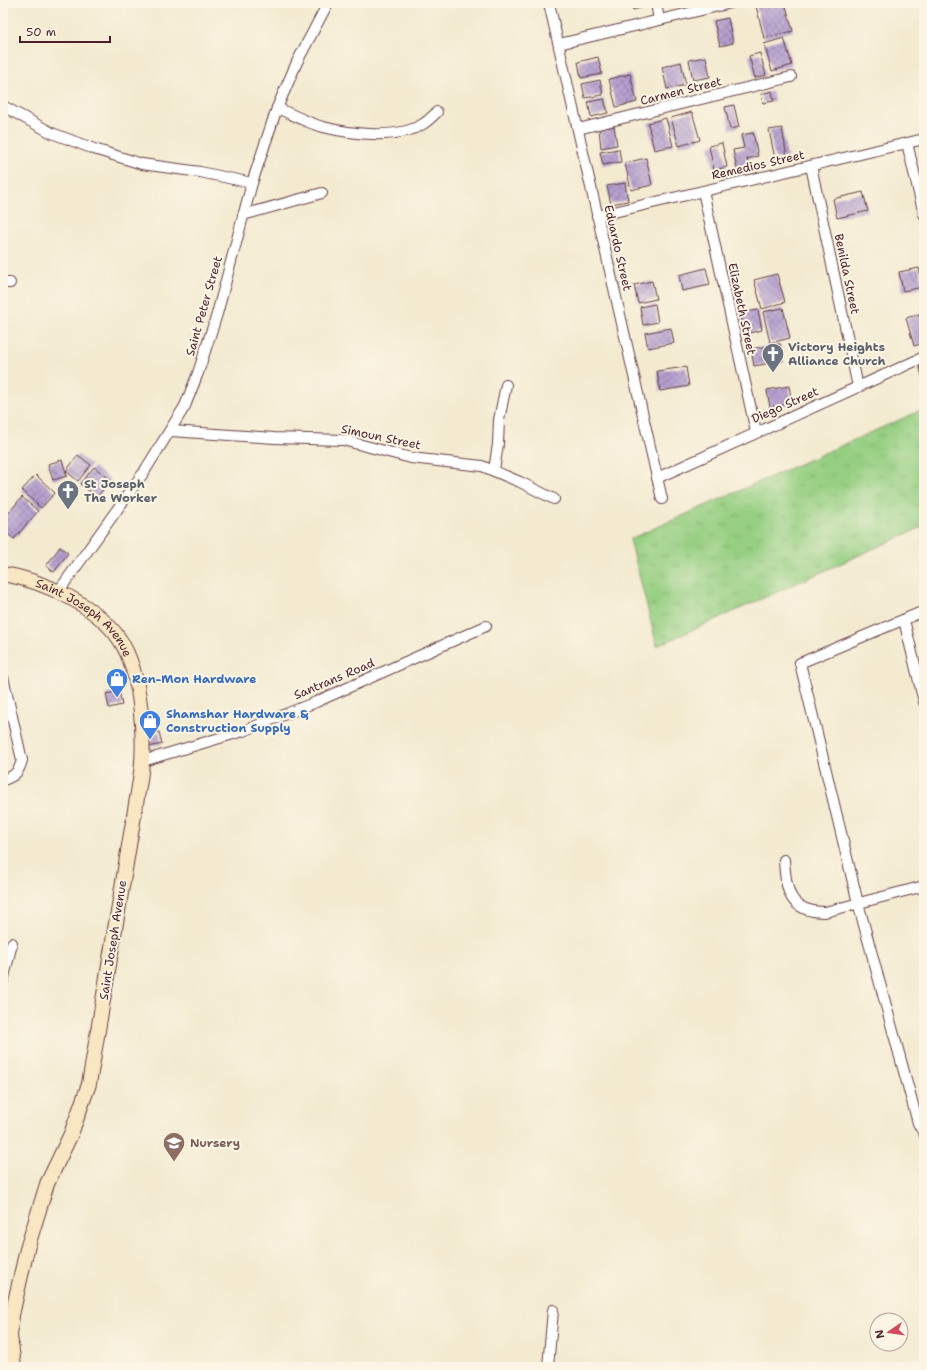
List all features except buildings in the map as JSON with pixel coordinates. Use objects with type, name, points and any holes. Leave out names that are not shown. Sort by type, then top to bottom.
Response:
[{"type":"main road","name":"Saint Joseph Avenue","points":[[3,574],[36,582],[58,592],[80,605],[105,623],[120,640],[131,667],[140,699],[143,761],[90,1084],[71,1134],[47,1184],[25,1255],[12,1315],[7,1328],[14,1367]]},
{"type":"street","name":"Saint Peter Street","points":[[58,592],[144,472],[171,431],[185,406],[198,373],[217,314],[252,184],[277,108],[297,62],[328,3]]},
{"type":"street","name":"Eduardo Street","points":[[549,3],[662,499]]},
{"type":"street","points":[[656,3],[659,20]]},
{"type":"street","points":[[559,44],[731,3]]},
{"type":"street","name":"Carmen Street","points":[[578,129],[791,77]]},
{"type":"street","points":[[3,106],[52,132],[94,149],[142,164],[200,172],[252,184]]},
{"type":"street","points":[[277,108],[322,127],[356,132],[392,134],[405,132],[423,124],[437,112]]},
{"type":"street","name":"Remedios Street","points":[[597,216],[924,139]]},
{"type":"street","points":[[908,143],[924,214]]},
{"type":"street","name":"Benilda Street","points":[[810,166],[858,387]]},
{"type":"street","name":"Elizabeth Street","points":[[703,191],[756,432]]},
{"type":"street","points":[[243,215],[322,193]]},
{"type":"street","name":"Diego Street","points":[[657,478],[924,357]]},
{"type":"street","points":[[494,470],[498,444],[499,420],[506,385]]},
{"type":"street","name":"Simoun Street","points":[[171,431],[274,438],[343,440],[411,458],[470,463],[494,470],[554,499]]},
{"type":"street","points":[[924,611],[800,663],[858,903],[918,1123],[924,1134]]},
{"type":"street","points":[[904,620],[924,702]]},
{"type":"street","name":"Santrans Road","points":[[143,761],[242,731],[316,702],[486,626]]},
{"type":"street","points":[[3,677],[6,703],[22,760],[20,768],[16,774],[3,780]]},
{"type":"street","points":[[784,860],[787,890],[794,902],[801,908],[812,912],[825,912],[924,886]]},
{"type":"street","points":[[3,981],[12,943]]},
{"type":"street","points":[[548,1367],[554,1310]]},
{"type":"green space","points":[[924,409],[924,526],[657,646],[630,539]]},
{"type":"place","name":"Victory Heights Alliance Church","points":[[773,374]]},
{"type":"place","name":"St Joseph The Worker","points":[[68,510]]},
{"type":"place","name":"Ren-Mon Hardware","points":[[117,698]]},
{"type":"place","name":"Shamshar Hardware & Construction Supply","points":[[150,740]]},
{"type":"place","name":"Nursery","points":[[174,1162]]}]
